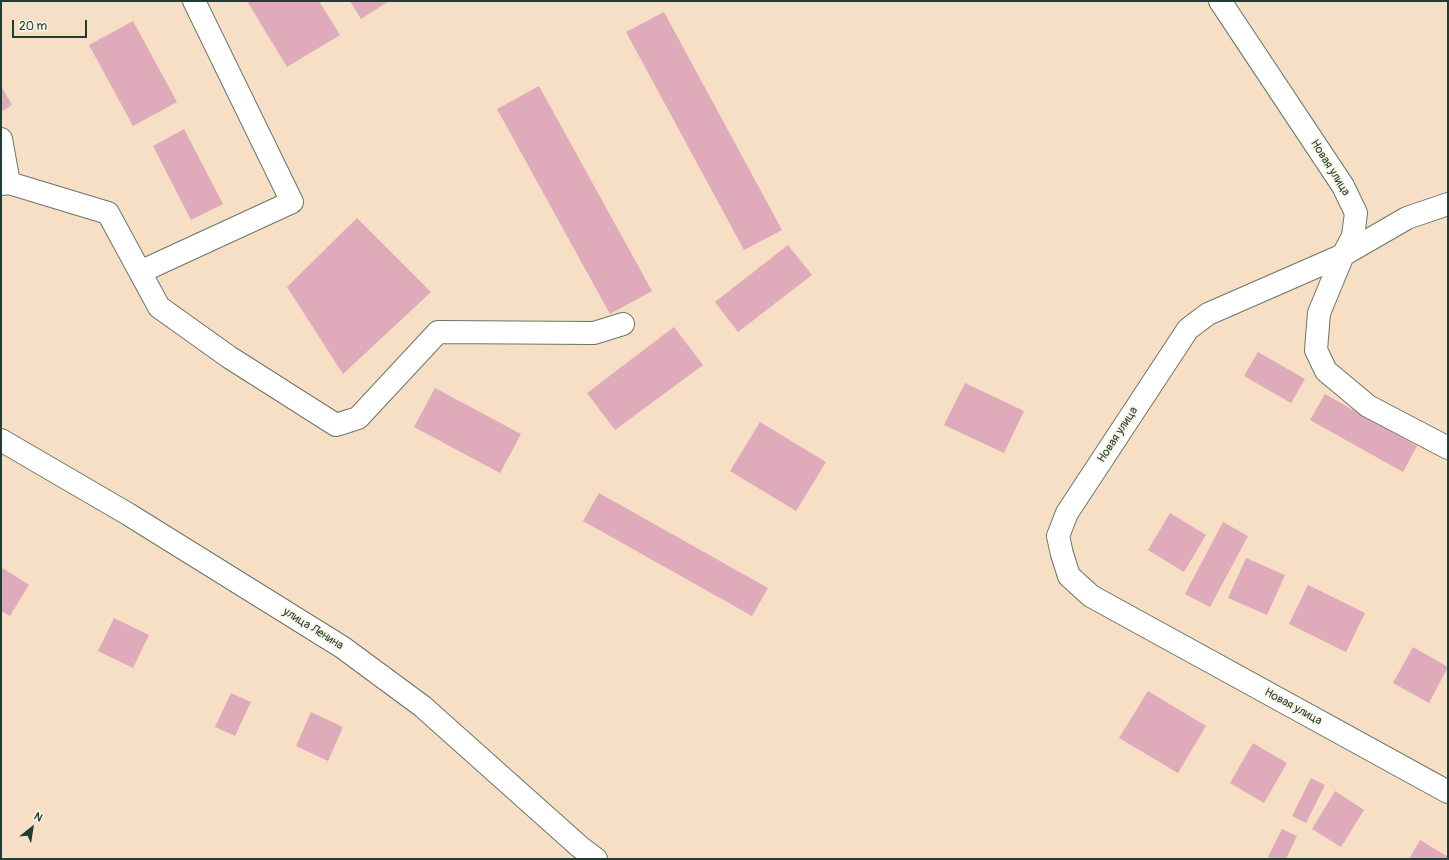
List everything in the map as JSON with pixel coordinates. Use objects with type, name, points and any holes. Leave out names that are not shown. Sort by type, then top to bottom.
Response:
[{"type":"street","points":[[140,272],[292,202],[194,1]]},
{"type":"street","name":"Новая улица","points":[[1220,1],[1343,186],[1356,213],[1353,236],[1343,255],[1208,314],[1188,329],[1067,513],[1058,536],[1069,576],[1091,596],[1448,792]]},
{"type":"street","points":[[1,139],[5,183],[108,212],[159,307],[229,358],[336,425],[358,418],[438,332],[594,333],[623,324]]},
{"type":"street","points":[[1448,204],[1406,218],[1343,255],[1319,313],[1316,350],[1326,371],[1368,406],[1448,448]]},
{"type":"street","name":"улица Ленина","points":[[1,440],[128,514],[342,647],[422,706],[580,847],[596,859]]},
{"type":"building","points":[[247,1],[319,1],[340,35],[287,67]]},
{"type":"building","points":[[350,1],[389,1],[361,19]]},
{"type":"building","points":[[664,12],[782,230],[744,250],[626,32]]},
{"type":"building","points":[[133,21],[177,102],[133,126],[89,45]]},
{"type":"building","points":[[1,86],[12,105],[1,112]]},
{"type":"building","points":[[539,86],[652,291],[610,314],[497,109]]},
{"type":"building","points":[[184,129],[223,204],[191,220],[153,146]]},
{"type":"building","points":[[357,218],[431,292],[343,374],[287,287]]},
{"type":"building","points":[[788,245],[812,275],[738,332],[715,302]]},
{"type":"building","points":[[674,327],[703,365],[615,430],[587,393]]},
{"type":"building","points":[[1258,352],[1305,379],[1291,403],[1244,376]]},
{"type":"building","points":[[965,383],[1024,411],[1004,453],[944,425]]},
{"type":"building","points":[[435,388],[521,434],[500,473],[414,427]]},
{"type":"building","points":[[1325,394],[1417,446],[1403,472],[1310,420]]},
{"type":"building","points":[[760,422],[826,462],[796,511],[730,471]]},
{"type":"building","points":[[599,493],[768,588],[752,616],[583,521]]},
{"type":"building","points":[[1170,513],[1206,535],[1184,572],[1148,550]]},
{"type":"building","points":[[1223,522],[1248,536],[1210,607],[1185,594]]},
{"type":"building","points":[[1246,558],[1285,575],[1267,615],[1228,598]]},
{"type":"building","points":[[1,567],[29,585],[10,616],[1,611]]},
{"type":"building","points":[[1308,585],[1365,613],[1346,652],[1289,624]]},
{"type":"building","points":[[114,618],[149,635],[133,668],[98,651]]},
{"type":"building","points":[[1413,647],[1448,667],[1429,703],[1393,683]]},
{"type":"building","points":[[1148,691],[1206,726],[1178,773],[1119,738]]},
{"type":"building","points":[[231,693],[251,702],[235,736],[215,727]]},
{"type":"building","points":[[311,712],[343,727],[328,761],[296,746]]},
{"type":"building","points":[[1253,743],[1287,763],[1264,803],[1230,783]]},
{"type":"building","points":[[1311,778],[1325,785],[1306,823],[1292,816]]},
{"type":"building","points":[[1335,791],[1364,810],[1341,847],[1312,829]]},
{"type":"building","points":[[1282,829],[1297,836],[1286,859],[1273,859],[1268,857]]},
{"type":"building","points":[[1420,840],[1448,857],[1447,859],[1409,859]]}]
